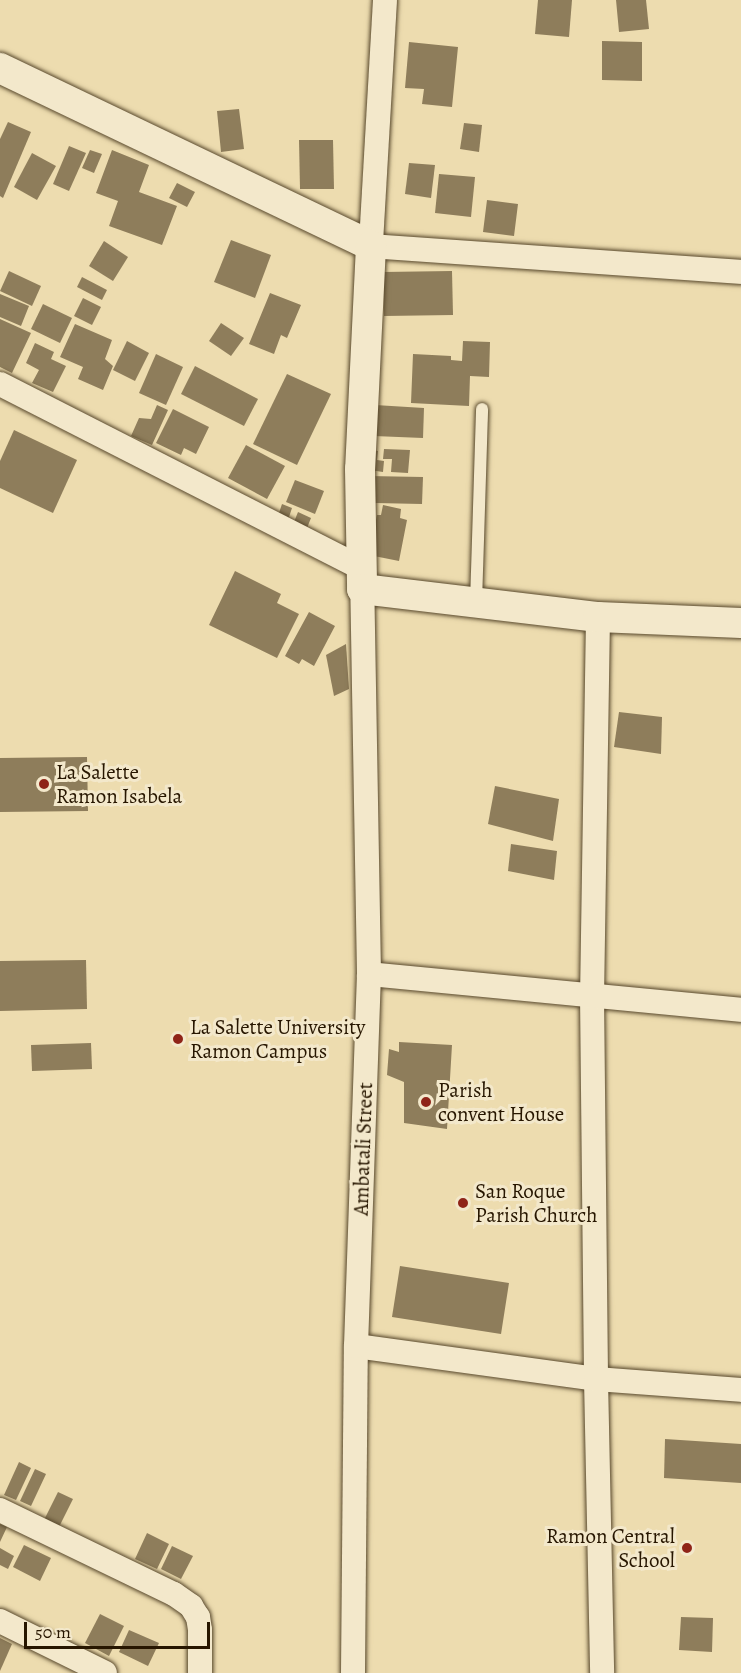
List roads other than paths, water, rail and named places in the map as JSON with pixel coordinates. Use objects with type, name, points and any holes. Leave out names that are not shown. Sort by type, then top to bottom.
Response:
[{"type":"street","points":[[362,579],[360,469],[385,0]]},
{"type":"street","points":[[0,68],[371,246],[741,272]]},
{"type":"street","points":[[0,384],[362,579],[476,604],[598,617],[741,623]]},
{"type":"street","name":"Ambatali Street","points":[[353,1673],[356,1346],[369,974],[362,579]]},
{"type":"street","points":[[598,617],[592,994],[596,1379],[603,1673]]},
{"type":"street","points":[[369,974],[741,1010]]},
{"type":"street","points":[[356,1346],[596,1379],[741,1390]]},
{"type":"street","points":[[0,1510],[174,1594],[191,1606],[198,1617],[200,1630],[200,1673]]},
{"type":"street","points":[[0,1621],[105,1673]]},
{"type":"lane","points":[[476,604],[482,409]]},
{"type":"place","name":"La Salette Ramon Isabela","points":[[44,784]]},
{"type":"place","name":"La Salette University Ramon Campus","points":[[178,1039]]},
{"type":"place","name":"Parish convent House","points":[[426,1102]]},
{"type":"place","name":"San Roque Parish Church","points":[[463,1203]]},
{"type":"place","name":"Ramon Central School","points":[[687,1548]]}]
